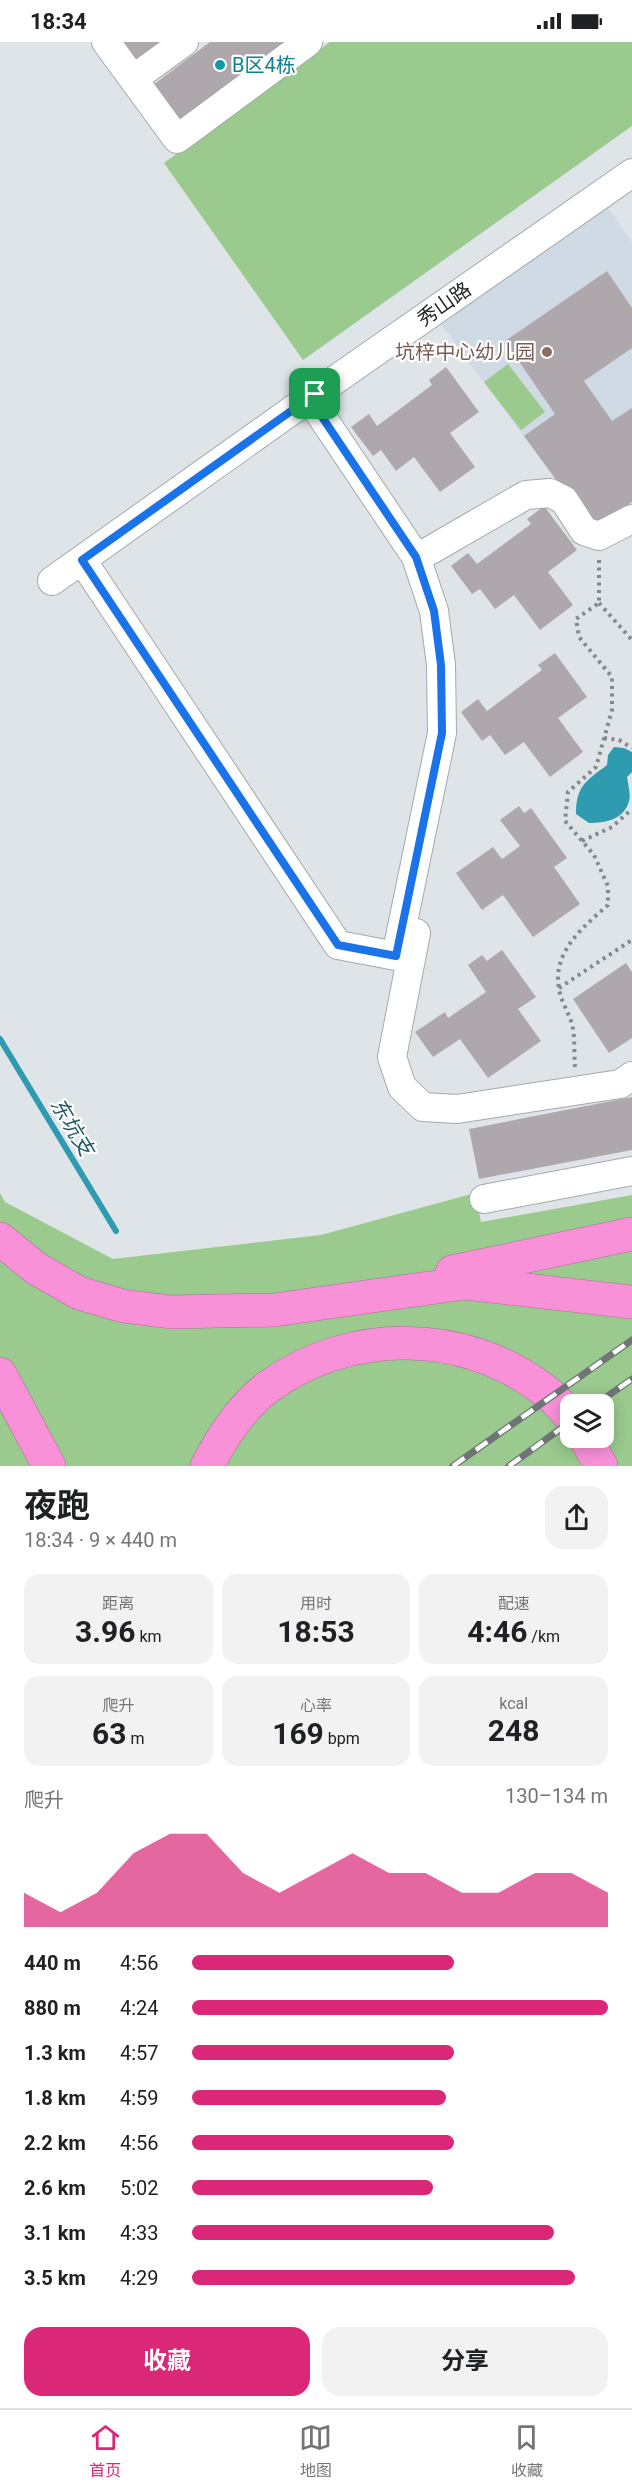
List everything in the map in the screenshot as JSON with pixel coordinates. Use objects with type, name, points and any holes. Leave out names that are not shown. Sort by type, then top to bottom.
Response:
[{"type":"highway","points":[[274,1310],[632,1234]]},
{"type":"highway","points":[[0,1239],[37,1269],[79,1293],[123,1306],[171,1312],[274,1310],[465,1282],[632,1302]]},
{"type":"highway","points":[[207,1466],[219,1442],[240,1414],[266,1389],[298,1368],[334,1353],[370,1345],[408,1342],[442,1346],[475,1354],[509,1368],[545,1390],[560,1406]]},
{"type":"highway","points":[[0,1374],[50,1466]]},
{"type":"highway","points":[[591,1448],[601,1466]]},
{"type":"street","points":[[106,42],[177,139],[308,42]]},
{"type":"street","points":[[133,79],[184,42]]},
{"type":"street","name":"秀山路","points":[[52,582],[315,394],[632,173]]},
{"type":"street","points":[[315,394],[325,402],[429,551],[447,608],[455,665],[455,734],[392,1057],[402,1087],[423,1107],[457,1109],[620,1084],[632,1076]]},
{"type":"street","points":[[82,560],[338,945],[396,956],[442,733],[441,665],[434,611],[416,557],[316,408],[315,394]]},
{"type":"street","points":[[429,551],[526,495],[550,493],[564,500],[584,531],[599,536],[632,519]]},
{"type":"street","points":[[484,1199],[632,1171]]},
{"type":"path","points":[[599,536],[599,603],[632,640]]},
{"type":"path","points":[[576,1091],[573,1028],[558,988],[561,958],[569,943],[586,924],[609,905],[609,886],[594,855],[565,821],[568,792],[596,767],[612,710],[612,677],[579,637],[576,619],[599,603]]},
{"type":"path","points":[[604,738],[619,740],[632,748]]},
{"type":"path","points":[[582,841],[612,826],[632,809]]},
{"type":"path","points":[[558,988],[632,940]]},
{"type":"shaded area","name":"坑梓中心幼儿园","points":[[606,205],[632,242],[632,502],[593,530],[440,323]]},
{"type":"green space","points":[[330,42],[632,42],[632,126],[303,360],[164,163]]},
{"type":"green space","points":[[508,364],[545,412],[521,430],[484,382]]},
{"type":"green space","points":[[0,1193],[5,1202],[113,1259],[321,1235],[475,1193],[481,1222],[632,1195],[632,1466],[0,1466]]},
{"type":"water","points":[[614,747],[632,752],[632,772],[627,777],[629,801],[623,812],[613,819],[589,823],[576,814],[580,790],[588,780],[607,765],[608,755]]},
{"type":"building","points":[[121,42],[164,42],[138,62]]},
{"type":"building","name":"B区4栋","points":[[210,42],[292,42],[177,125],[149,88]]},
{"type":"building","points":[[607,271],[632,308],[632,348],[584,381],[612,421],[632,408],[632,502],[593,530],[524,436],[555,414],[505,341]]},
{"type":"building","points":[[446,367],[479,412],[450,433],[475,467],[440,492],[414,457],[396,471],[381,450],[373,456],[351,427],[369,414],[377,426],[432,385],[429,380]]},
{"type":"building","points":[[544,506],[577,550],[548,572],[573,605],[540,630],[514,595],[495,609],[480,589],[472,594],[451,566],[468,553],[477,564],[531,524],[527,519]]},
{"type":"building","points":[[555,653],[587,697],[558,718],[583,752],[550,777],[524,742],[505,755],[490,735],[482,741],[461,712],[478,699],[487,711],[542,670],[538,665]]},
{"type":"building","points":[[519,806],[524,813],[531,808],[567,858],[554,867],[580,904],[533,937],[503,895],[482,910],[456,873],[493,847],[502,859],[520,846],[500,820]]},
{"type":"building","points":[[502,950],[536,997],[518,1009],[541,1041],[488,1078],[460,1039],[433,1057],[415,1032],[445,1012],[448,1018],[486,992],[468,965],[482,955],[487,961]]},
{"type":"building","points":[[626,963],[632,972],[632,1038],[609,1053],[573,999]]},
{"type":"building","points":[[632,1097],[632,1150],[479,1179],[469,1129]]},
{"type":"waterway","name":"东坑支","points":[[0,1039],[116,1231]]},
{"type":"railway","points":[[453,1466],[632,1340]]},
{"type":"railway","points":[[610,1394],[632,1379]]},
{"type":"railway","points":[[509,1466],[560,1429]]},
{"type":"place","name":"B区4栋","points":[[220,65]]},
{"type":"place","name":"坑梓中心幼儿园","points":[[547,352]]},
{"type":"route","points":[[315,394],[316,408],[416,557],[434,611],[441,665],[442,733],[396,956],[338,945],[82,560],[315,394]]}]
